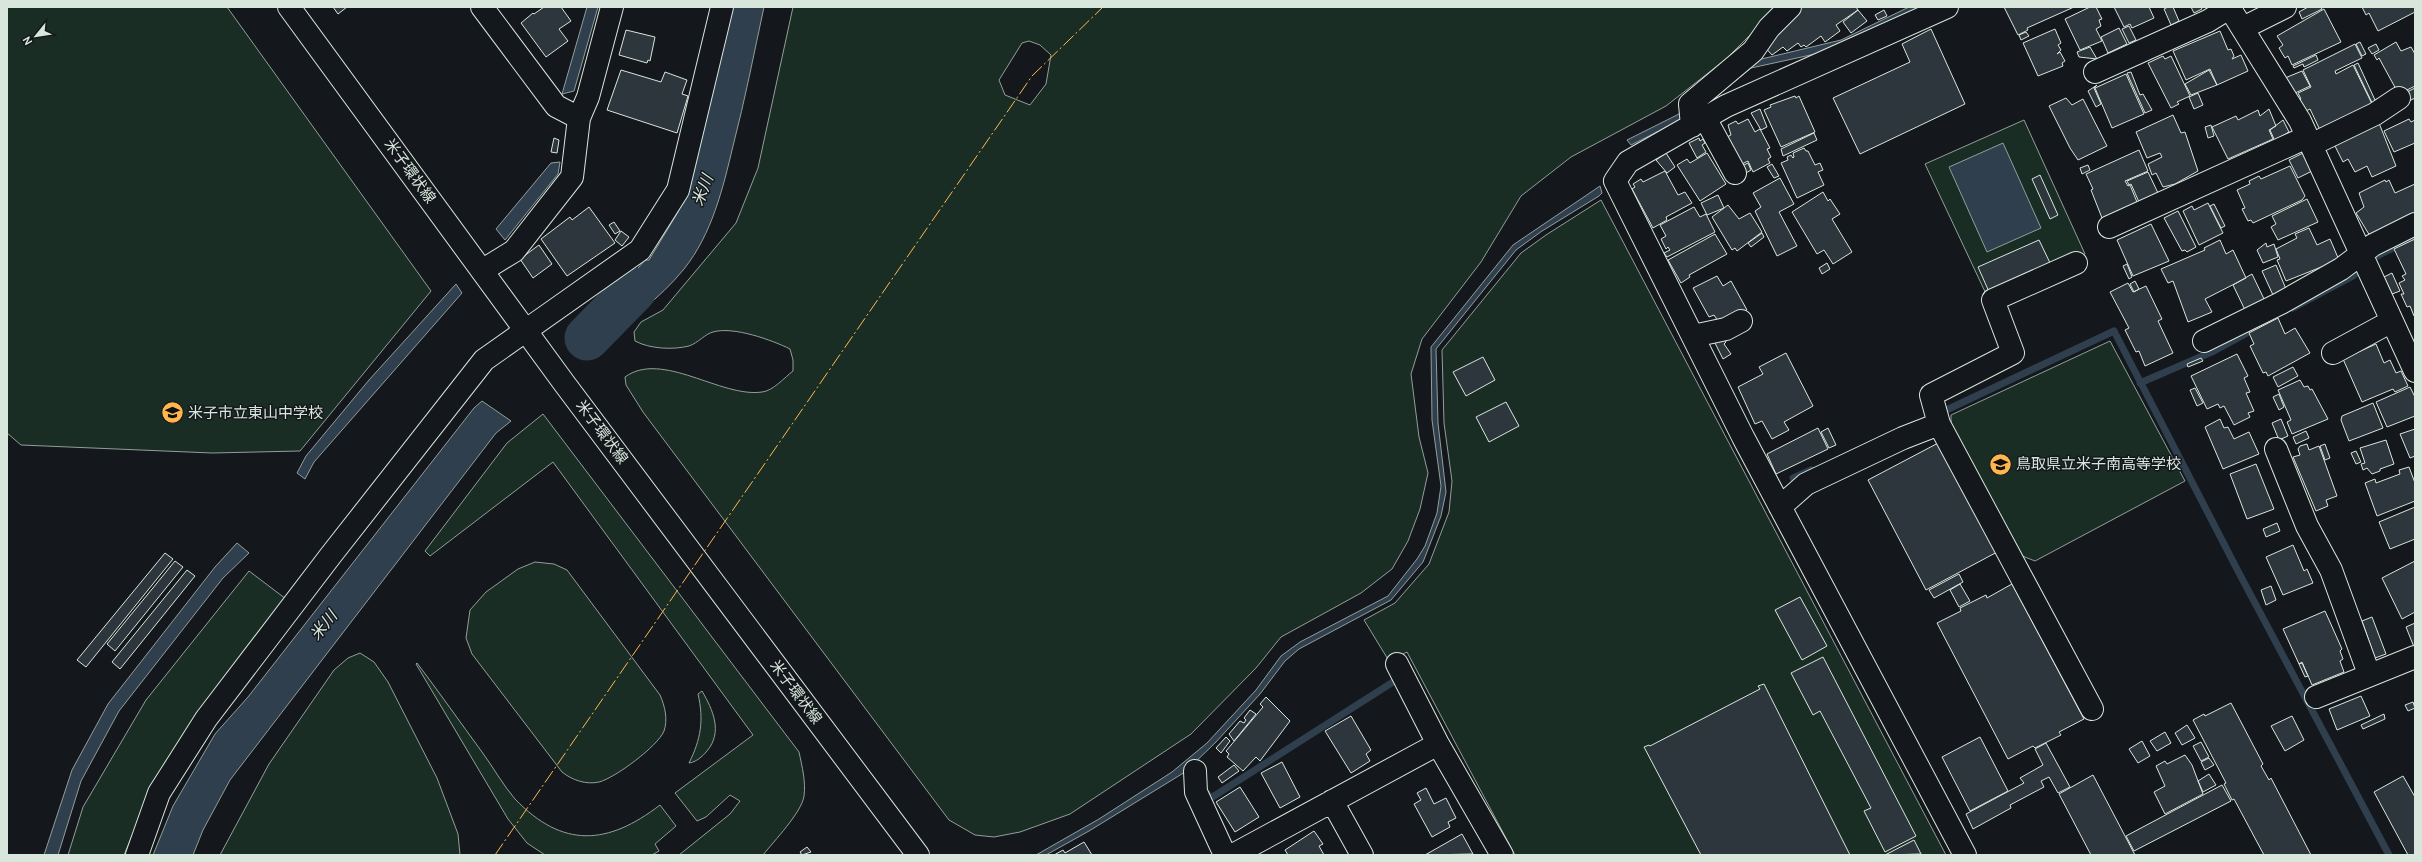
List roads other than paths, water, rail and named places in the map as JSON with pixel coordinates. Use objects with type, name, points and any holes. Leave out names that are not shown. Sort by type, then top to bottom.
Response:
[{"type":"street","name":"米子環状線","points":[[289,7],[918,855]]},
{"type":"street","points":[[482,7],[556,106],[579,118]]},
{"type":"street","points":[[483,270],[514,251],[572,177],[579,118],[588,97],[612,7]]},
{"type":"street","points":[[137,855],[159,793],[206,719],[331,555],[484,360],[640,250],[678,190],[722,7]]},
{"type":"street","points":[[1735,173],[1698,122],[1690,104],[1753,51],[1769,28],[1790,7]]},
{"type":"street","points":[[1947,7],[1726,106],[1628,162],[1615,181],[1780,507],[1965,855]]},
{"type":"street","points":[[2095,72],[2208,21],[2229,7],[2300,121],[2415,371]]},
{"type":"street","points":[[2243,28],[2285,7]]},
{"type":"street","points":[[2109,227],[2375,114],[2399,98]]},
{"type":"street","points":[[2204,341],[2281,303],[2341,269],[2373,245],[2415,224]]},
{"type":"street","points":[[2076,263],[1993,300],[2013,353],[1931,395],[1939,424],[2092,709]]},
{"type":"street","points":[[1693,336],[1726,330],[1741,321]]},
{"type":"street","points":[[2333,353],[2392,322]]},
{"type":"street","points":[[1780,507],[1806,484],[1904,438],[1939,424]]},
{"type":"street","points":[[2276,449],[2307,526],[2331,570],[2369,674]]},
{"type":"street","points":[[2316,697],[2369,674],[2415,657]]},
{"type":"street","points":[[1397,664],[1438,744],[1502,855]]},
{"type":"street","points":[[1233,855],[1438,744]]},
{"type":"street","points":[[1195,771],[1196,792],[1225,855]]},
{"type":"street","points":[[1332,801],[1362,855]]},
{"type":"water","points":[[587,7],[598,7],[574,91],[562,94]]},
{"type":"water","points":[[730,7],[764,7],[729,162],[709,226],[694,255],[684,269],[664,291],[597,347],[582,319],[640,272],[638,268],[645,260],[649,260],[678,212],[693,174]]},
{"type":"water","points":[[1909,7],[1925,7],[1829,51],[1751,68],[1699,111],[1631,145],[1627,140],[1677,115],[1749,62],[1841,40]]},
{"type":"water","points":[[2003,143],[2041,228],[1987,252],[1949,167]]},
{"type":"water","points":[[560,162],[558,174],[505,240],[496,229],[551,163]]},
{"type":"water","points":[[1600,186],[1602,193],[1599,196],[1542,231],[1516,250],[1436,349],[1438,423],[1446,492],[1441,516],[1423,562],[1391,600],[1299,649],[1285,661],[1260,694],[1215,743],[1185,772],[1089,831],[1046,855],[1036,855],[1099,819],[1172,772],[1207,743],[1256,690],[1281,656],[1300,642],[1388,596],[1417,559],[1425,546],[1437,513],[1441,486],[1432,420],[1431,347],[1513,245]]},
{"type":"water","points":[[456,284],[462,293],[314,462],[305,479],[297,473],[306,456],[369,380]]},
{"type":"water","points":[[482,401],[511,421],[496,433],[230,780],[203,830],[193,855],[153,855],[173,806],[215,734],[248,697],[474,408]]},
{"type":"water","points":[[237,543],[249,553],[223,578],[119,711],[81,781],[58,855],[44,855],[72,770],[108,704],[215,567]]},
{"type":"waterway","points":[[2293,308],[2353,276],[2373,258],[2415,237]]},
{"type":"waterway","name":"米川","points":[[587,338],[634,290]]},
{"type":"waterway","points":[[2140,383],[2214,351],[2273,319]]},
{"type":"waterway","points":[[1938,414],[2114,331],[2239,573],[2389,855]]},
{"type":"waterway","points":[[1793,478],[1811,470]]},
{"type":"waterway","points":[[1205,791],[1211,798],[1393,682]]},
{"type":"place","name":"米子市立東山中学校","points":[[173,413]]},
{"type":"place","name":"鳥取県立米子南高等学校","points":[[2000,464]]}]
